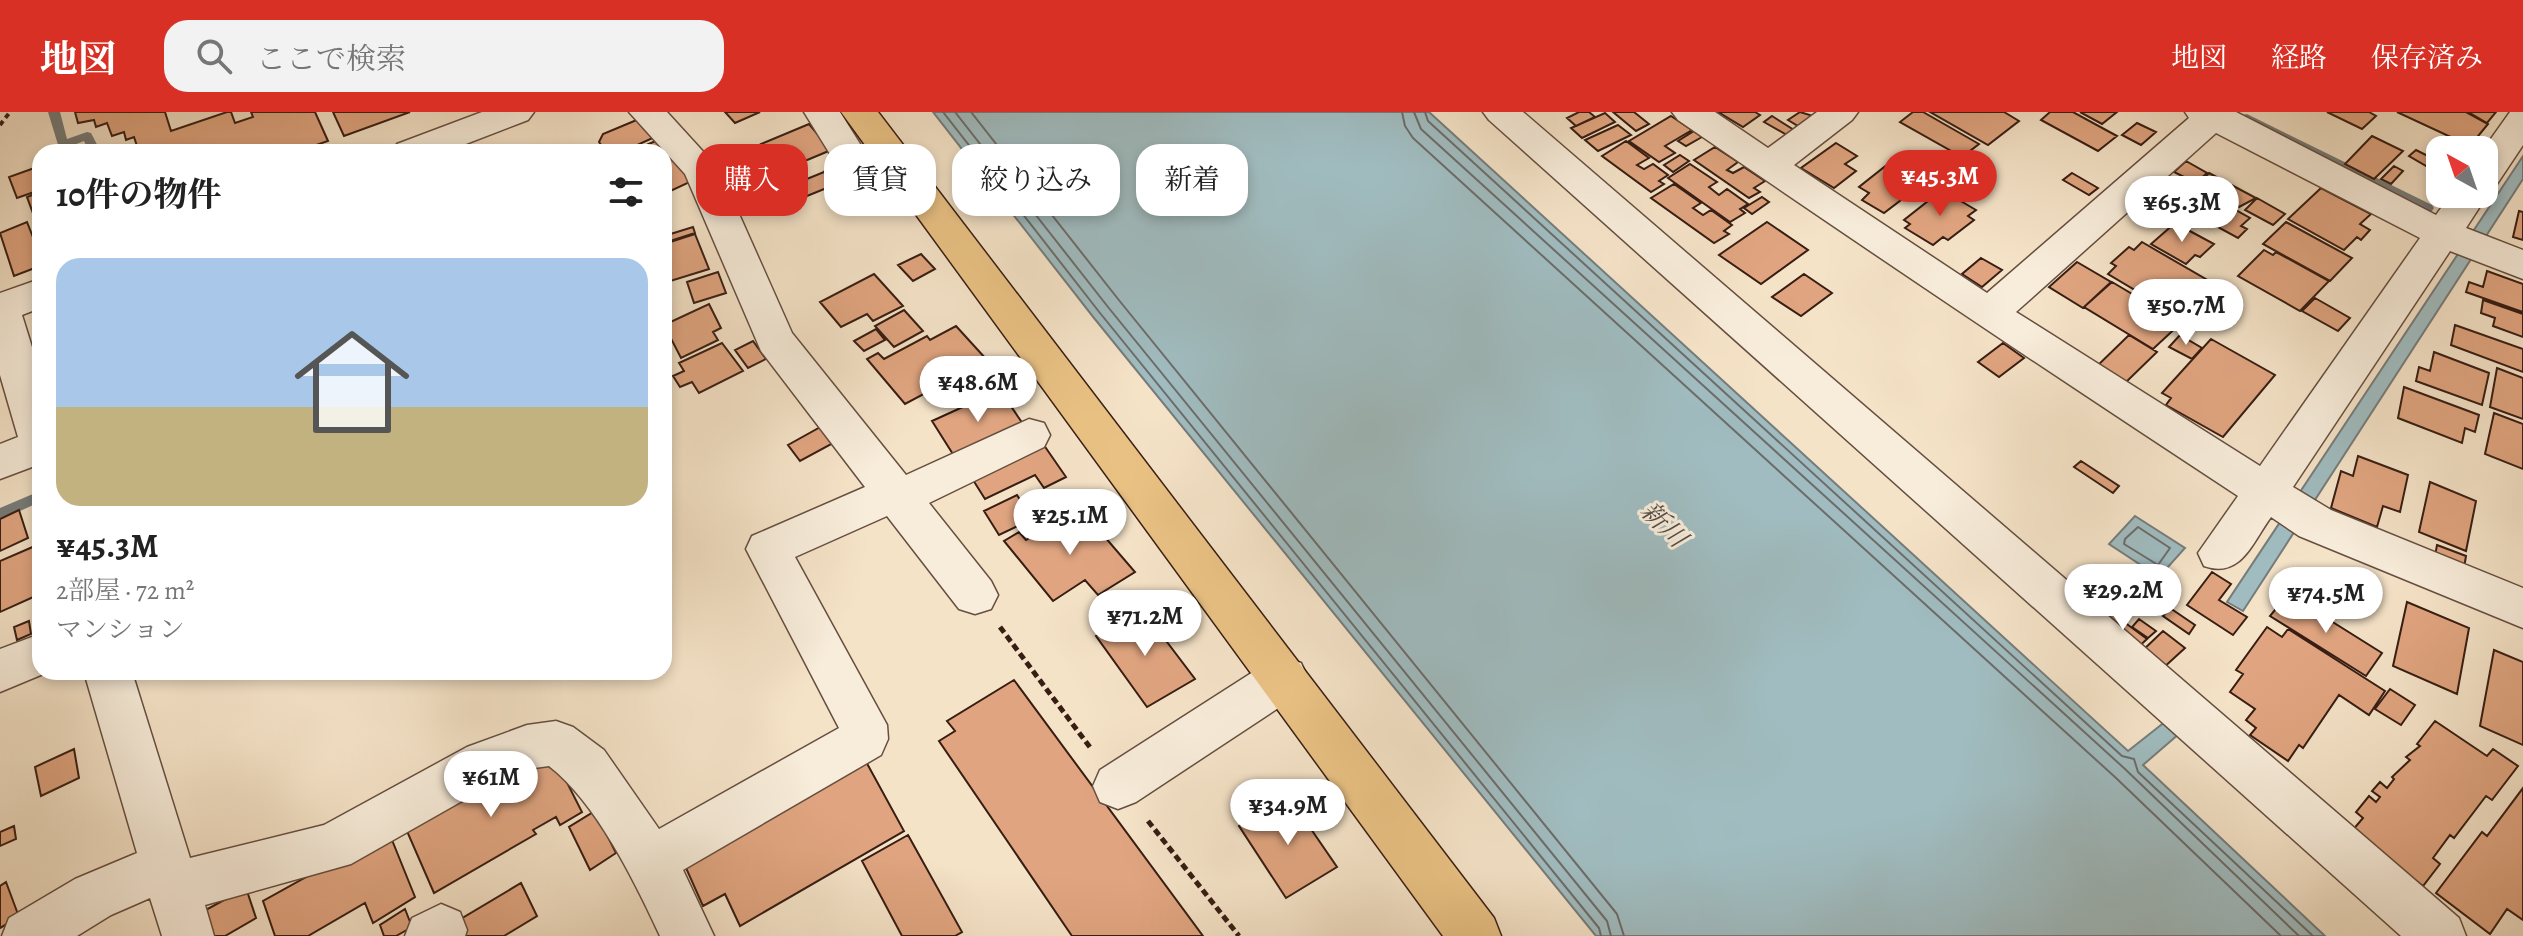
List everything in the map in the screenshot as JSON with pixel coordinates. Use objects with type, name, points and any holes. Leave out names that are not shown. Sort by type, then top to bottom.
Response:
[{"type":"main road","points":[[859,112],[1475,936]]},
{"type":"street","points":[[431,144],[516,112]]},
{"type":"street","points":[[647,112],[701,169],[775,340],[975,595]]},
{"type":"street","points":[[822,112],[842,144]]},
{"type":"street","points":[[1501,112],[2440,936]]},
{"type":"street","points":[[1690,112],[1989,314],[2287,507],[2523,608]]},
{"type":"street","points":[[1768,166],[1840,112]]},
{"type":"street","points":[[1989,314],[2211,114],[2450,237],[2509,260]]},
{"type":"street","points":[[2498,155],[2523,119]]},
{"type":"street","points":[[2220,553],[2287,507],[2450,237],[2463,208]]},
{"type":"street","points":[[9,300],[32,406]]},
{"type":"street","points":[[651,861],[864,739],[863,725],[768,549],[897,496],[1029,435]]},
{"type":"street","points":[[0,462],[32,447]]},
{"type":"street","points":[[0,671],[32,657]]},
{"type":"street","points":[[1118,786],[1284,678]]},
{"type":"street","points":[[110,680],[188,936]]},
{"type":"street","points":[[28,936],[93,897],[169,877],[333,847],[484,763],[527,747],[556,743],[587,766],[651,861],[688,936]]},
{"type":"path","points":[[0,125],[10,112]]},
{"type":"water","name":"新川","points":[[933,112],[1429,112],[2128,751],[2166,721],[2180,733],[2143,765],[2325,936],[1596,936],[1014,216],[1120,216],[1120,144],[958,144]]},
{"type":"water","points":[[2523,156],[2523,179],[2243,611],[2227,602],[2488,208],[2498,208],[2498,194]]},
{"type":"water","points":[[2135,516],[2185,548],[2159,577],[2109,544]]},
{"type":"building","points":[[75,112],[165,112],[171,131],[227,112],[231,112],[235,123],[253,117],[251,112],[315,112],[328,141],[319,144],[136,144],[134,137],[126,140],[124,132],[112,136],[107,123],[96,127],[94,120],[78,123]]},
{"type":"building","points":[[333,112],[410,112],[344,136]]},
{"type":"building","points":[[725,112],[760,112],[735,123]]},
{"type":"building","points":[[1579,112],[1589,112],[1595,117],[1576,126],[1567,118]]},
{"type":"building","points":[[1613,112],[1634,112],[1649,124],[1636,131]]},
{"type":"building","points":[[1718,112],[1755,112],[1760,115],[1743,127]]},
{"type":"building","points":[[1800,112],[1813,116],[1798,126],[1788,120]]},
{"type":"building","points":[[1913,112],[1923,112],[1979,144],[1962,157],[1900,122]]},
{"type":"building","points":[[1930,112],[2004,112],[2019,121],[1988,145]]},
{"type":"building","points":[[2050,112],[2073,112],[2117,136],[2098,151],[2041,120]]},
{"type":"building","points":[[2080,112],[2117,112],[2102,124]]},
{"type":"building","points":[[2327,112],[2369,112],[2376,116],[2362,129]]},
{"type":"building","points":[[2397,112],[2466,112],[2488,124],[2478,136],[2449,136]]},
{"type":"building","points":[[2468,112],[2496,112],[2487,123]]},
{"type":"building","points":[[1605,113],[1615,122],[1582,138],[1571,128]]},
{"type":"building","points":[[1671,116],[1692,130],[1665,146],[1675,153],[1659,162],[1629,141]]},
{"type":"building","points":[[1772,116],[1794,130],[1787,135],[1764,122]]},
{"type":"building","points":[[639,119],[655,137],[640,144],[600,144],[603,134]]},
{"type":"building","points":[[2137,123],[2156,132],[2141,145],[2122,135]]},
{"type":"building","points":[[809,124],[826,144],[824,153],[808,160],[808,144],[761,144]]},
{"type":"building","points":[[1618,125],[1631,135],[1598,151],[1585,140]]},
{"type":"building","points":[[1694,131],[1702,137],[1686,146],[1678,141]]},
{"type":"building","points":[[2372,136],[2403,151],[2374,179],[2345,164]]},
{"type":"building","points":[[1626,141],[1649,158],[1637,165],[1644,169],[1653,164],[1668,175],[1659,181],[1664,184],[1651,192],[1602,156]]},
{"type":"building","points":[[1836,143],[1857,156],[1845,164],[1856,171],[1834,188],[1801,168]]},
{"type":"building","points":[[1715,147],[1738,162],[1727,170],[1733,173],[1744,167],[1765,181],[1754,188],[1760,192],[1749,198],[1694,160]]},
{"type":"building","points":[[2416,150],[2426,155],[2426,166],[2409,156]]},
{"type":"building","points":[[1680,155],[1689,161],[1673,172],[1664,165]]},
{"type":"building","points":[[672,157],[692,181],[672,190]]},
{"type":"building","points":[[2186,161],[2207,173],[2196,183],[2174,172]]},
{"type":"building","points":[[1690,164],[1717,182],[1709,187],[1719,195],[1727,189],[1748,204],[1740,209],[1745,213],[1730,222],[1668,178]]},
{"type":"building","points":[[1888,164],[1922,184],[1884,213],[1862,200],[1869,193],[1859,187]]},
{"type":"building","points":[[2394,166],[2403,171],[2391,184],[2381,179]]},
{"type":"building","points":[[32,169],[32,193],[17,198],[9,177]]},
{"type":"building","points":[[824,172],[824,189],[808,196],[808,179]]},
{"type":"building","points":[[2072,173],[2098,188],[2089,195],[2063,180]]},
{"type":"building","points":[[2209,173],[2256,198],[2239,207],[2197,185]]},
{"type":"building","points":[[1674,184],[1701,203],[1693,208],[1703,215],[1711,210],[1732,225],[1724,231],[1729,234],[1714,243],[1651,198]]},
{"type":"building","points":[[2171,184],[2182,190],[2189,184],[2250,218],[2241,226],[2247,229],[2238,238],[2159,195]]},
{"type":"building","points":[[2321,188],[2371,214],[2360,224],[2370,230],[2361,240],[2357,237],[2344,250],[2288,219]]},
{"type":"building","points":[[1942,190],[1976,210],[1968,216],[1974,220],[1948,240],[1943,237],[1933,245],[1905,228],[1910,224],[1904,220]]},
{"type":"building","points":[[2151,194],[2184,212],[2168,226],[2135,208]]},
{"type":"building","points":[[1762,197],[1769,202],[1752,214],[1744,208]]},
{"type":"building","points":[[2257,198],[2285,214],[2273,225],[2245,210]]},
{"type":"building","points":[[2519,211],[2523,212],[2523,240],[2513,237]]},
{"type":"building","points":[[27,222],[32,235],[32,269],[14,276],[0,233]]},
{"type":"building","points":[[1767,222],[1808,250],[1761,284],[1719,255]]},
{"type":"building","points":[[2286,222],[2352,258],[2330,281],[2263,244]]},
{"type":"building","points":[[2175,223],[2214,244],[2200,257],[2195,255],[2186,264],[2151,244]]},
{"type":"building","points":[[693,227],[695,233],[672,240],[672,234]]},
{"type":"building","points":[[695,234],[709,269],[672,281],[672,241]]},
{"type":"building","points":[[2142,242],[2216,285],[2182,318],[2108,274],[2116,266],[2111,263],[2129,247],[2134,250]]},
{"type":"building","points":[[2264,250],[2273,255],[2276,252],[2329,281],[2300,311],[2238,276]]},
{"type":"building","points":[[921,254],[935,269],[913,281],[898,265]]},
{"type":"building","points":[[1981,258],[2002,270],[1982,287],[1962,274]]},
{"type":"building","points":[[2077,262],[2111,282],[2083,308],[2049,287]]},
{"type":"building","points":[[2487,271],[2523,284],[2523,312],[2466,292],[2469,282],[2483,287]]},
{"type":"building","points":[[718,272],[726,293],[694,303],[687,282]]},
{"type":"building","points":[[874,274],[903,306],[873,321],[867,314],[841,327],[820,302]]},
{"type":"building","points":[[1804,274],[1832,293],[1801,316],[1772,297]]},
{"type":"building","points":[[2112,282],[2181,323],[2153,349],[2084,307]]},
{"type":"building","points":[[2315,298],[2350,318],[2338,331],[2302,311]]},
{"type":"building","points":[[2483,300],[2523,314],[2523,337],[2493,326],[2495,318],[2481,313]]},
{"type":"building","points":[[709,304],[721,328],[713,332],[718,340],[681,358],[672,341],[672,321]]},
{"type":"building","points":[[904,310],[923,331],[894,347],[875,326]]},
{"type":"building","points":[[2455,325],[2523,349],[2523,372],[2451,345]]},
{"type":"building","points":[[956,326],[997,371],[983,378],[976,371],[951,385],[948,381],[905,404],[867,359],[878,353],[884,359],[927,336],[930,340]]},
{"type":"building","points":[[876,329],[885,340],[864,351],[854,341]]},
{"type":"building","points":[[2129,335],[2157,352],[2122,386],[2094,369]]},
{"type":"building","points":[[2180,335],[2202,348],[2192,359],[2169,347]]},
{"type":"building","points":[[2211,339],[2275,375],[2223,437],[2166,405],[2171,398],[2162,393]]},
{"type":"building","points":[[753,341],[766,359],[748,368],[735,350]]},
{"type":"building","points":[[722,343],[743,371],[699,393],[692,382],[680,387],[673,376],[684,371],[679,363]]},
{"type":"building","points":[[2003,343],[2024,358],[1999,377],[1978,362]]},
{"type":"building","points":[[2434,352],[2489,373],[2482,405],[2416,381],[2419,367],[2430,371]]},
{"type":"building","points":[[2497,368],[2523,378],[2523,419],[2490,407]]},
{"type":"building","points":[[2404,387],[2479,415],[2475,432],[2465,428],[2462,443],[2398,418]]},
{"type":"building","points":[[1000,390],[1025,427],[956,459],[932,421]]},
{"type":"building","points":[[2494,413],[2523,424],[2523,469],[2485,454]]},
{"type":"building","points":[[824,425],[837,441],[800,461],[788,445]]},
{"type":"building","points":[[1039,438],[1066,477],[1044,488],[1035,475],[985,499],[968,472]]},
{"type":"building","points":[[2358,456],[2408,475],[2400,512],[2383,506],[2377,527],[2331,508],[2341,471],[2353,476]]},
{"type":"building","points":[[2081,461],[2119,486],[2113,493],[2074,467]]},
{"type":"building","points":[[2430,482],[2476,501],[2466,551],[2419,532]]},
{"type":"building","points":[[1017,495],[1032,519],[999,535],[984,511]]},
{"type":"building","points":[[19,510],[28,538],[0,551],[0,519]]},
{"type":"building","points":[[1067,515],[1073,523],[1086,515],[1135,572],[1098,595],[1085,580],[1053,601],[1004,541],[1019,532],[1026,540]]},
{"type":"building","points":[[2437,545],[2466,556],[2464,568],[2435,556]]},
{"type":"building","points":[[32,547],[32,598],[0,612],[0,561]]},
{"type":"building","points":[[2212,572],[2231,584],[2219,600],[2247,617],[2233,635],[2187,605]]},
{"type":"building","points":[[2288,594],[2382,653],[2366,676],[2270,616]]},
{"type":"building","points":[[2407,602],[2469,628],[2457,694],[2393,666]]},
{"type":"building","points":[[2170,608],[2195,625],[2189,634],[2163,616]]},
{"type":"building","points":[[1142,609],[1195,679],[1147,707],[1096,636]]},
{"type":"building","points":[[2112,613],[2147,639],[2134,651],[2100,624]]},
{"type":"building","points":[[2139,619],[2156,631],[2148,638],[2132,627]]},
{"type":"building","points":[[29,621],[31,634],[17,640],[14,627]]},
{"type":"building","points":[[2267,627],[2282,637],[2288,629],[2385,691],[2369,715],[2339,695],[2303,748],[2299,745],[2288,761],[2250,735],[2256,728],[2246,720],[2255,709],[2230,692],[2243,674],[2236,670]]},
{"type":"building","points":[[2163,631],[2185,648],[2161,670],[2139,654]]},
{"type":"building","points":[[2494,650],[2523,662],[2523,745],[2480,726]]},
{"type":"building","points":[[1014,680],[1203,936],[1072,936],[939,741],[955,731],[947,721]]},
{"type":"building","points":[[2390,689],[2415,705],[2401,725],[2375,709]]},
{"type":"building","points":[[2435,721],[2487,756],[2493,749],[2518,766],[2492,800],[2486,796],[2454,838],[2450,835],[2433,858],[2440,864],[2423,886],[2351,832],[2363,818],[2356,812],[2369,796],[2376,802],[2380,797],[2372,791],[2380,782],[2387,788],[2394,779],[2392,777],[2410,760],[2406,757],[2420,746],[2417,744]]},
{"type":"building","points":[[74,749],[79,778],[41,796],[35,767]]},
{"type":"building","points":[[554,757],[582,812],[560,825],[556,817],[533,830],[536,834],[434,893],[406,829],[503,767]]},
{"type":"building","points":[[864,758],[904,831],[740,926],[725,894],[703,906],[682,859]]},
{"type":"building","points":[[2523,788],[2523,920],[2507,909],[2490,934],[2436,893],[2482,832],[2487,836]]},
{"type":"building","points":[[1289,797],[1337,867],[1286,898],[1239,826]]},
{"type":"building","points":[[595,811],[616,853],[590,870],[569,827]]},
{"type":"building","points":[[14,826],[16,839],[0,846],[0,832]]},
{"type":"building","points":[[908,835],[962,932],[955,936],[902,936],[862,861]]},
{"type":"building","points":[[392,840],[415,897],[373,923],[365,903],[308,936],[275,936],[263,901],[364,845]]},
{"type":"building","points":[[6,882],[19,917],[0,928],[0,886]]},
{"type":"building","points":[[521,883],[537,916],[504,936],[447,936],[444,929]]},
{"type":"building","points":[[246,888],[256,918],[225,936],[210,936],[202,912]]},
{"type":"building","points":[[405,909],[412,927],[396,936],[384,936],[380,925]]},
{"type":"waterway","points":[[54,112],[63,144]]},
{"type":"waterway","points":[[2247,118],[2426,207]]},
{"type":"waterway","points":[[66,144],[87,136],[91,144]]},
{"type":"waterway","points":[[0,514],[32,499]]}]
